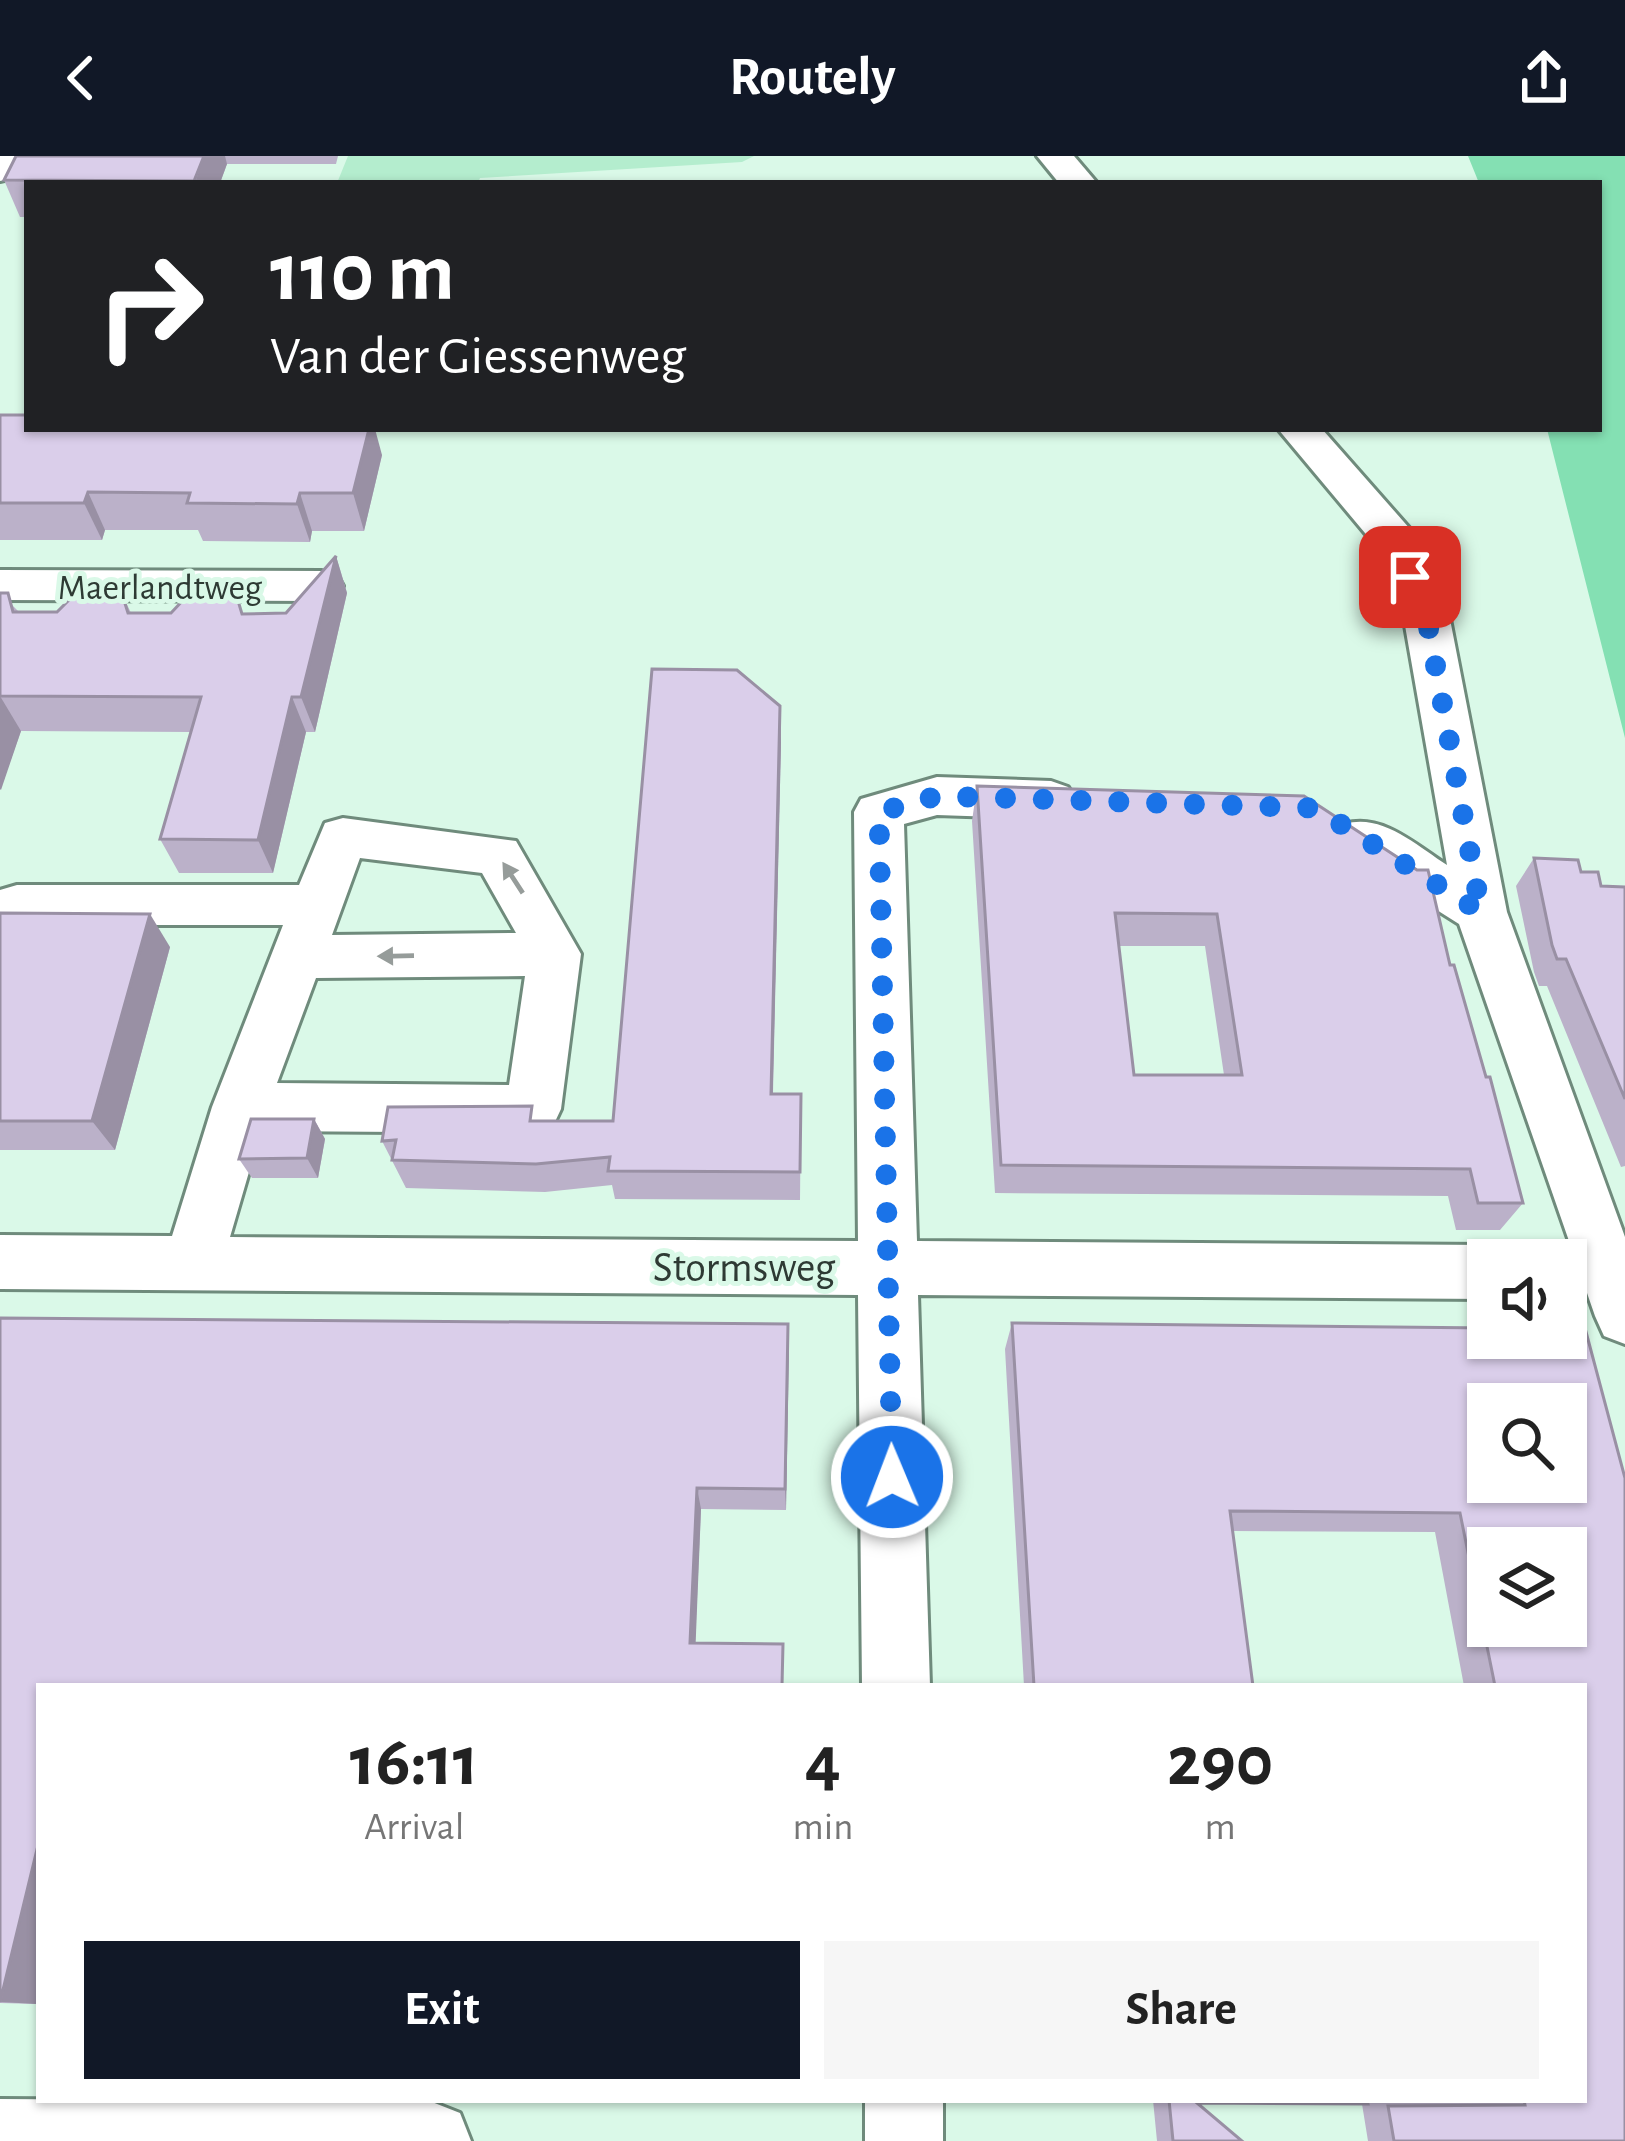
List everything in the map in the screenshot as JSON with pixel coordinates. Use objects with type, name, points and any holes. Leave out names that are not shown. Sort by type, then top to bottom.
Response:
[{"type":"street","points":[[0,170],[7,156]]},
{"type":"street","points":[[1055,156],[1075,180]]},
{"type":"street","points":[[1302,432],[1395,540],[1426,614],[1481,912],[1601,1287]]},
{"type":"street","name":"Maerlandtweg","points":[[0,585],[320,586]]},
{"type":"street","points":[[896,1683],[879,812],[937,796],[1102,801]]},
{"type":"street","points":[[1315,808],[1481,912]]},
{"type":"street","points":[[193,1263],[239,1107],[344,837],[498,855],[555,954],[533,1109],[239,1107]]},
{"type":"street","points":[[17,904],[317,905]]},
{"type":"street","points":[[297,957],[555,954]]},
{"type":"street","name":"Stormsweg","points":[[0,1262],[1467,1272]]},
{"type":"street","points":[[904,2103],[904,2141]]},
{"type":"street","points":[[0,2138],[432,2141]]},
{"type":"shaded area","points":[[348,156],[754,156],[742,162],[479,180],[338,180]]},
{"type":"shaded area","points":[[1468,156],[1625,156],[1625,738],[1548,432],[1602,432],[1602,180],[1478,180]]},
{"type":"building","points":[[16,156],[204,156],[194,180],[4,180]]},
{"type":"building","points":[[0,415],[24,415],[24,432],[368,432],[353,493],[300,493],[297,504],[187,503],[190,493],[88,492],[84,503],[0,503]]},
{"type":"building","points":[[336,556],[301,697],[292,697],[258,840],[160,839],[201,697],[0,696],[0,593],[8,593],[13,612],[57,612],[73,596],[122,594],[128,613],[171,613],[186,597],[236,594],[242,614],[286,613]]},
{"type":"building","points":[[652,669],[737,670],[780,706],[771,1094],[801,1094],[800,1172],[608,1171],[610,1157],[536,1164],[392,1160],[396,1140],[382,1141],[388,1107],[532,1106],[530,1121],[613,1121]]},
{"type":"building","points":[[977,786],[1304,796],[1417,870],[1428,870],[1450,965],[1454,965],[1486,1077],[1490,1077],[1523,1203],[1478,1203],[1470,1169],[1001,1165]],"holes":[[[1115,913],[1217,914],[1242,1075],[1134,1075]]]},
{"type":"building","points":[[1534,858],[1578,860],[1581,872],[1598,872],[1601,886],[1625,887],[1625,1099],[1566,959],[1557,959]]},
{"type":"building","points":[[0,913],[150,914],[92,1121],[0,1121]]},
{"type":"building","points":[[251,1119],[314,1119],[307,1158],[239,1159]]},
{"type":"building","points":[[0,1318],[788,1324],[785,1489],[697,1488],[690,1643],[783,1644],[782,1683],[36,1683],[36,1853],[0,2002]]},
{"type":"building","points":[[1012,1323],[1467,1328],[1467,1359],[1587,1359],[1587,1336],[1625,1478],[1625,2141],[1394,2141],[1388,2106],[1587,2103],[1587,1683],[1494,1683],[1487,1647],[1587,1647],[1587,1527],[1467,1527],[1467,1548],[1460,1513],[1230,1511],[1253,1683],[1034,1683]]},
{"type":"building","points":[[1169,2103],[1197,2103],[1242,2141],[1173,2141]]},
{"type":"route","points":[[892,1477],[879,812],[937,796],[1315,808],[1481,912],[1426,614],[1410,577]]}]
